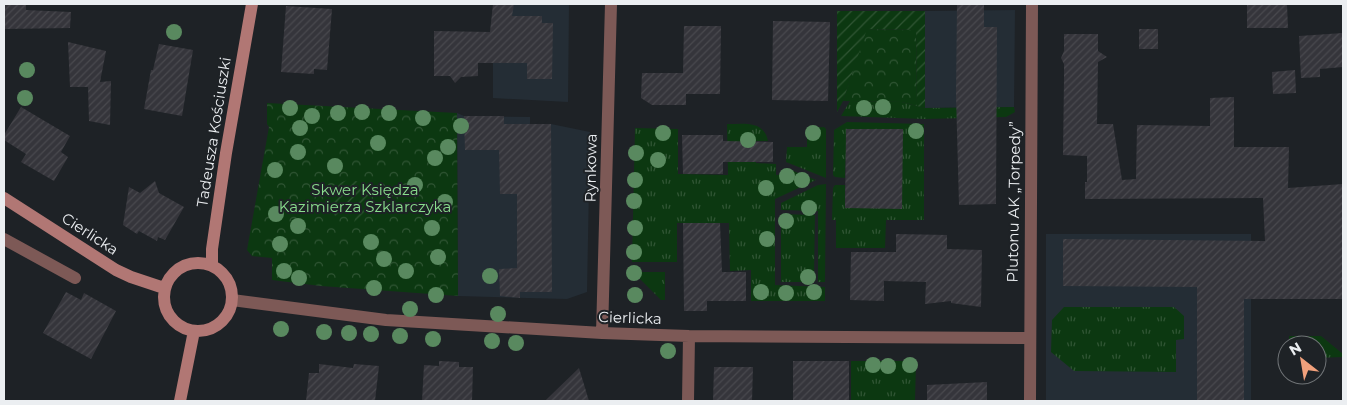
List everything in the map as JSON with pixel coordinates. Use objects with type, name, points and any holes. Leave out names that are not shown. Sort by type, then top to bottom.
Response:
[{"type":"street","name":"Tadeusza Kościuszki","points":[[212,265],[212,249],[226,153],[252,4]]},
{"type":"street","name":"Rynkowa","points":[[602,333],[611,4]]},
{"type":"street","name":"Plutonu AK „Torpedy”","points":[[1030,401],[1032,4]]},
{"type":"street","name":"Cierlicka","points":[[4,198],[116,270],[164,288]]},
{"type":"street","points":[[4,239],[75,278]]},
{"type":"street","points":[[197,262],[212,265],[228,279],[232,300],[228,313],[220,324],[208,330],[194,331],[183,328],[173,321],[166,311],[163,300],[164,288],[171,275],[182,265],[197,262]]},
{"type":"street","name":"Cierlicka","points":[[232,300],[386,320],[602,333],[689,336],[1029,338]]},
{"type":"street","points":[[180,401],[194,331]]},
{"type":"street","points":[[688,401],[689,336]]},
{"type":"shaded area","points":[[493,4],[569,5],[568,102],[493,98]]},
{"type":"shaded area","points":[[1015,10],[1014,107],[925,108],[925,11]]},
{"type":"shaded area","points":[[457,113],[464,116],[530,117],[530,124],[551,124],[590,132],[587,292],[567,299],[458,296]]},
{"type":"shaded area","points":[[1046,234],[1251,234],[1251,401],[1046,401]]},
{"type":"green space","points":[[837,11],[925,11],[925,108],[917,106],[916,30],[867,29],[843,101],[837,112]]},
{"type":"green space","points":[[866,29],[916,30],[917,106],[902,102],[843,101]]},
{"type":"green space","points":[[850,101],[902,102],[925,108],[1014,107],[1015,112],[1006,117],[924,119],[841,116]]},
{"type":"green space","name":"Skwer Księdza Kazimierza Szklarczyka","points":[[267,103],[457,113],[458,296],[321,286],[272,280],[272,258],[252,256],[247,250],[269,127],[267,124]]},
{"type":"green space","points":[[847,122],[924,124],[924,220],[886,220],[885,248],[836,248],[836,220],[832,220],[833,188],[835,185],[845,185],[845,208],[903,129],[847,129],[845,178],[835,177],[833,175],[834,130]]},
{"type":"green space","points":[[727,124],[758,126],[766,134],[768,141],[756,141],[756,163],[776,164],[776,175],[786,174],[786,168],[816,180],[775,199],[775,285],[825,287],[825,301],[751,301],[751,270],[730,271],[729,223],[677,223],[677,262],[632,262],[635,128],[678,129],[678,174],[728,175]]},
{"type":"green space","points":[[824,127],[826,129],[826,178],[786,162],[787,147],[807,147],[807,128]]},
{"type":"green space","points":[[349,180],[365,186],[370,192],[372,199],[368,213],[354,223],[358,205],[342,201],[338,219],[333,213],[330,201],[330,195],[337,185]]},
{"type":"green space","points":[[826,184],[825,282],[818,282],[818,211],[781,210],[781,203],[818,185]]},
{"type":"green space","points":[[781,214],[815,215],[814,282],[781,282]]},
{"type":"green space","points":[[632,272],[665,272],[665,300],[661,300],[640,279],[631,277]]},
{"type":"green space","points":[[1064,307],[1174,307],[1184,316],[1184,339],[1176,340],[1176,372],[1074,371],[1051,352],[1052,320]]},
{"type":"green space","points":[[1327,341],[1343,354],[1343,357],[1327,358]]},
{"type":"green space","points":[[851,361],[916,361],[915,401],[851,401]]},
{"type":"building","points":[[4,4],[26,4],[26,10],[71,12],[70,28],[4,29]]},
{"type":"building","points":[[493,4],[514,4],[512,16],[542,16],[542,23],[553,23],[552,79],[527,79],[527,63],[478,63],[478,76],[461,77],[455,83],[450,76],[434,76],[434,31],[490,32]]},
{"type":"building","points":[[957,4],[984,4],[984,27],[997,27],[996,204],[959,205],[956,96]]},
{"type":"building","points":[[1247,4],[1287,4],[1288,28],[1247,28]]},
{"type":"building","points":[[286,6],[332,9],[327,70],[314,69],[314,74],[281,72]]},
{"type":"building","points":[[773,21],[830,22],[828,101],[772,100]]},
{"type":"building","points":[[684,26],[721,26],[720,94],[686,94],[686,105],[652,105],[641,98],[642,73],[683,73]]},
{"type":"building","points":[[1139,29],[1158,29],[1158,49],[1139,49]]},
{"type":"building","points":[[1343,33],[1343,67],[1320,69],[1320,77],[1301,78],[1299,36]]},
{"type":"building","points":[[1064,34],[1098,34],[1098,51],[1107,57],[1098,62],[1097,124],[1113,124],[1122,180],[1136,179],[1137,125],[1210,126],[1210,98],[1234,97],[1234,147],[1289,147],[1288,188],[1343,184],[1343,299],[1244,299],[1244,401],[1197,401],[1197,287],[1063,286],[1063,239],[1265,241],[1263,198],[1085,199],[1087,156],[1063,155],[1064,64],[1061,58],[1064,51]]},
{"type":"building","points":[[68,42],[106,51],[100,82],[111,81],[110,125],[89,121],[88,87],[70,87]]},
{"type":"building","points":[[159,44],[193,50],[182,116],[144,109],[151,70],[153,70]]},
{"type":"building","points":[[1295,70],[1296,93],[1273,94],[1272,72]]},
{"type":"building","points":[[21,107],[70,136],[61,152],[68,157],[54,181],[21,162],[26,154],[4,140],[4,135]]},
{"type":"building","points":[[464,116],[504,116],[504,124],[551,124],[552,292],[520,292],[520,298],[500,296],[499,269],[517,268],[517,194],[500,194],[499,150],[465,150]]},
{"type":"building","points":[[846,129],[903,129],[902,209],[845,208]]},
{"type":"building","points":[[682,135],[723,135],[723,141],[773,142],[773,162],[723,162],[723,174],[683,174]]},
{"type":"building","points":[[155,181],[159,193],[184,207],[165,240],[158,237],[157,241],[139,231],[137,234],[123,225],[129,187],[140,193]]},
{"type":"building","points":[[683,223],[720,223],[722,272],[746,272],[746,301],[707,301],[707,311],[684,311]]},
{"type":"building","points":[[896,234],[947,235],[947,249],[982,250],[981,307],[951,303],[951,301],[925,304],[926,282],[884,281],[884,301],[850,300],[851,252],[896,252]]},
{"type":"building","points":[[66,292],[81,300],[84,293],[116,311],[91,359],[43,333]]},
{"type":"building","points":[[439,361],[459,362],[459,367],[473,367],[472,401],[422,401],[424,365],[439,366]]},
{"type":"building","points":[[793,361],[849,361],[849,401],[793,401]]},
{"type":"building","points":[[319,364],[353,368],[354,364],[379,366],[375,401],[306,401],[309,373],[319,373]]},
{"type":"building","points":[[714,367],[753,367],[752,401],[713,401]]},
{"type":"building","points":[[579,368],[589,401],[545,401]]},
{"type":"building","points":[[987,382],[987,401],[927,401],[927,385]]}]
